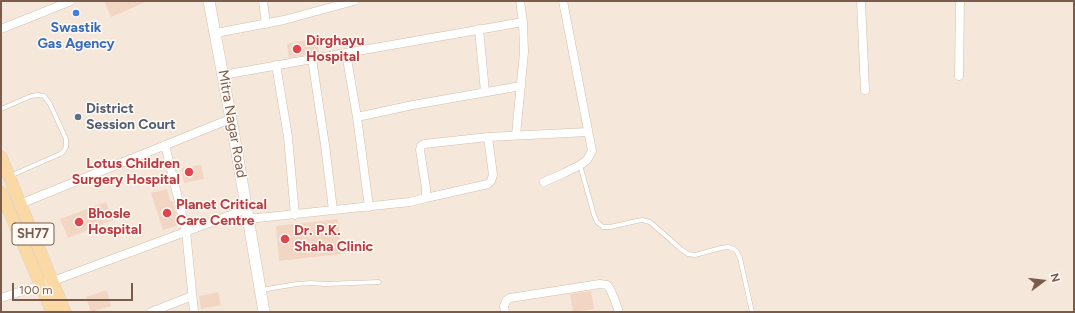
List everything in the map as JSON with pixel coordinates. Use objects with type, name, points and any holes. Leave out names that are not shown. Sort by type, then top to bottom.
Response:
[{"type":"main road","name":"SH77","points":[[1,157],[65,312]]},
{"type":"main road","name":"SH77","points":[[1,192],[52,312]]},
{"type":"street","points":[[1,29],[71,1]]},
{"type":"street","name":"Mitra Nagar Road","points":[[209,1],[216,33],[264,312]]},
{"type":"street","points":[[263,1],[266,24]]},
{"type":"street","points":[[216,33],[284,20],[337,3],[354,1]]},
{"type":"street","points":[[516,136],[522,86],[524,52],[523,22],[520,1]]},
{"type":"street","points":[[544,182],[580,165],[587,160],[592,151],[563,1]]},
{"type":"street","points":[[861,1],[865,90]]},
{"type":"street","points":[[959,76],[960,1]]},
{"type":"street","points":[[223,75],[523,22]]},
{"type":"street","points":[[479,29],[485,92]]},
{"type":"street","points":[[346,53],[357,117],[369,207]]},
{"type":"street","points":[[312,59],[333,210]]},
{"type":"street","points":[[276,65],[288,137],[295,215]]},
{"type":"street","points":[[357,117],[412,105],[522,86]]},
{"type":"street","points":[[20,204],[230,119]]},
{"type":"street","points":[[426,198],[426,188],[420,150],[421,146],[424,144],[488,137],[588,132]]},
{"type":"street","points":[[1,298],[53,281],[186,231],[248,214],[295,215],[410,202],[488,184],[494,175],[488,137]]},
{"type":"street","points":[[164,145],[186,231],[194,312]]},
{"type":"street","points":[[505,312],[504,306],[506,301],[510,298],[600,284],[607,285],[610,289],[619,312]]},
{"type":"street","points":[[151,312],[192,296]]},
{"type":"lane","points":[[1,109],[31,96],[44,96],[50,104],[66,139],[66,147],[60,154],[9,177]]},
{"type":"lane","points":[[580,165],[594,215],[597,222],[603,227],[610,227],[642,220],[650,222],[688,254],[695,255],[721,248],[734,249],[740,258],[752,312]]},
{"type":"lane","points":[[261,290],[303,284],[379,282]]},
{"type":"shaded area","points":[[1,1],[1074,1],[1074,312],[1,312]]},
{"type":"building","points":[[104,1],[148,1],[111,17]]},
{"type":"building","points":[[316,38],[319,52],[289,58],[287,44]]},
{"type":"building","points":[[201,165],[204,179],[184,183],[181,168]]},
{"type":"building","points":[[167,189],[170,201],[173,201],[179,225],[163,230],[151,193]]},
{"type":"building","points":[[106,202],[113,220],[68,238],[60,219]]},
{"type":"building","points":[[338,219],[341,254],[279,261],[276,226]]},
{"type":"building","points":[[107,290],[111,306],[91,312],[86,297]]},
{"type":"building","points":[[591,291],[594,309],[573,312],[570,294]]},
{"type":"building","points":[[218,292],[221,305],[201,309],[199,296]]},
{"type":"place","name":"Swastik Gas Agency","points":[[76,13]]},
{"type":"place","name":"Dirghayu Hospital","points":[[297,49]]},
{"type":"place","name":"District Session Court","points":[[78,117]]},
{"type":"place","name":"Lotus Children Surgery Hospital","points":[[189,172]]},
{"type":"place","name":"Planet Critical Care Centre","points":[[167,213]]},
{"type":"place","name":"Bhosle Hospital","points":[[79,222]]},
{"type":"place","name":"Dr. P.K. Shaha Clinic","points":[[285,239]]}]
